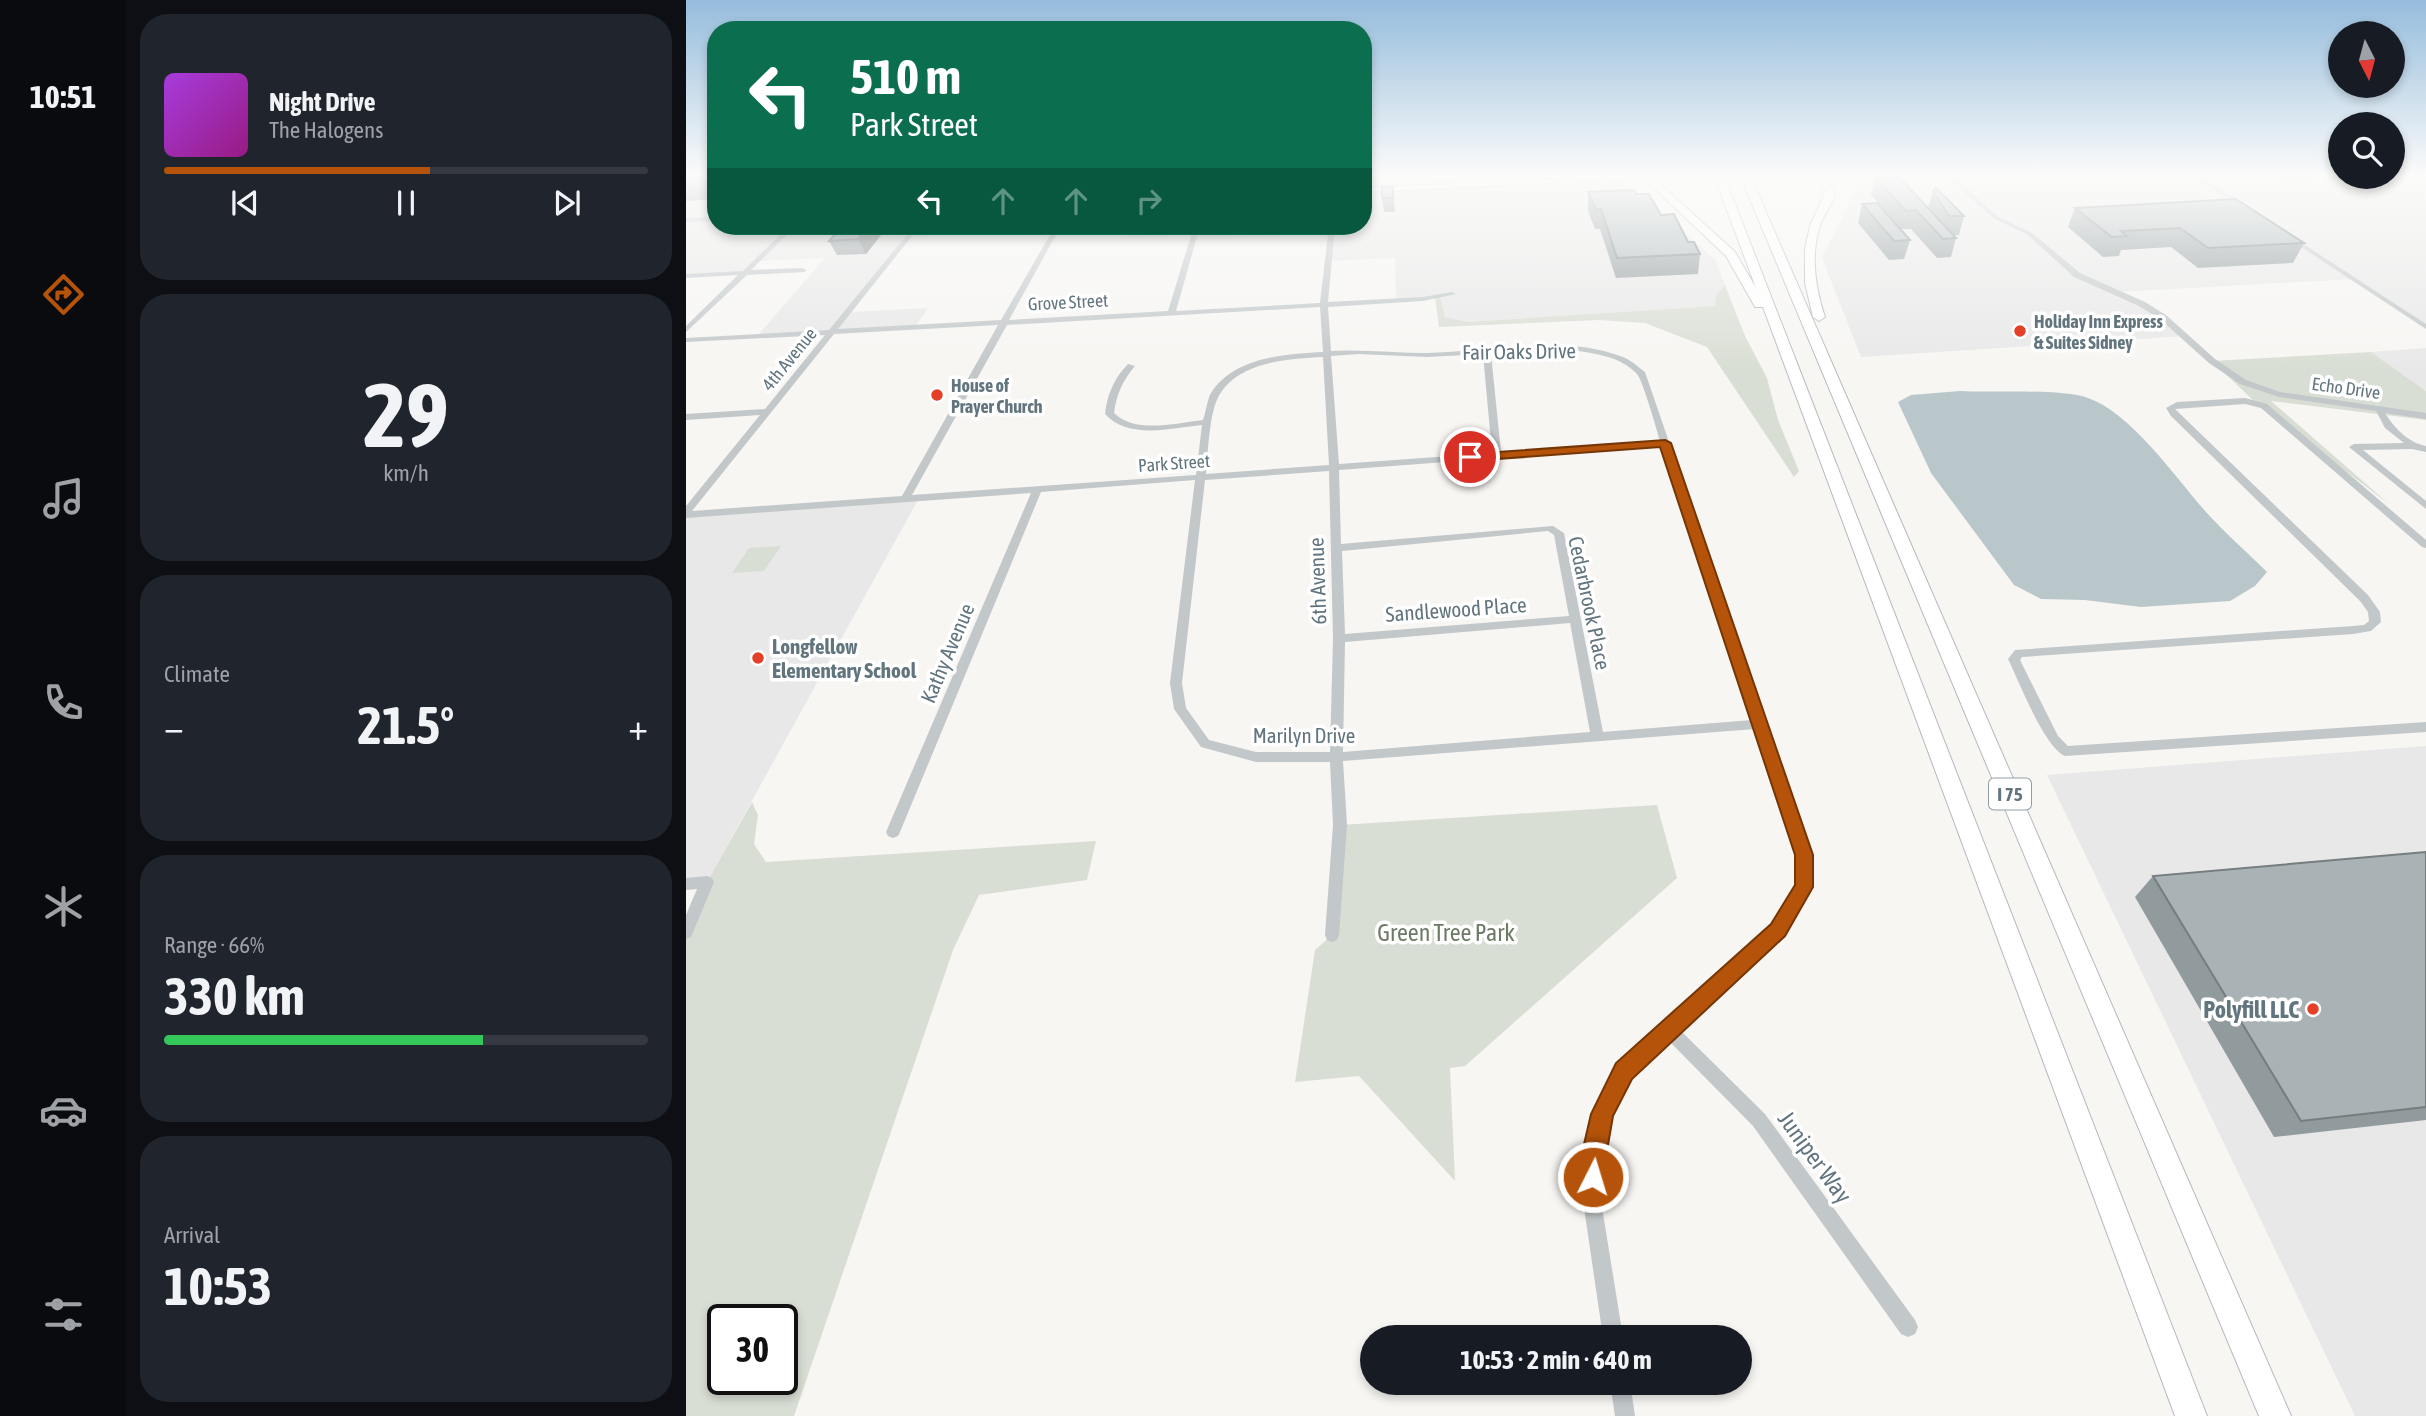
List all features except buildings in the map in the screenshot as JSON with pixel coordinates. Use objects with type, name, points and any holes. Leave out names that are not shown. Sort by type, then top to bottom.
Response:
[{"type":"highway","points":[[1715,239],[1731,254],[1789,357]]},
{"type":"highway","name":"I 75","points":[[1743,239],[2191,1416]]},
{"type":"highway","name":"I 75","points":[[1772,239],[2275,1416]]},
{"type":"highway","points":[[1813,239],[1808,263],[1810,289],[1833,380]]},
{"type":"street","points":[[686,330],[779,239]]},
{"type":"street","name":"4th Avenue","points":[[686,514],[906,239]]},
{"type":"street","points":[[905,499],[1051,239]]},
{"type":"street","points":[[1172,312],[1192,239]]},
{"type":"street","name":"6th Avenue","points":[[1331,239],[1324,305],[1334,467],[1339,638],[1336,757],[1340,825],[1332,935]]},
{"type":"street","name":"Echo Drive","points":[[2036,239],[2077,275],[2151,309],[2226,373],[2262,390],[2426,416]]},
{"type":"street","points":[[2293,239],[2426,327]]},
{"type":"street","points":[[686,276],[802,270]]},
{"type":"street","name":"Grove Street","points":[[686,340],[1423,299],[1452,293]]},
{"type":"street","name":"Fair Oaks Drive","points":[[1325,354],[1359,352],[1408,355],[1566,347],[1623,359],[1642,374],[1804,855],[1804,887],[1778,930],[1624,1071],[1602,1114],[1593,1153],[1592,1201],[1611,1325]]},
{"type":"street","points":[[1488,351],[1497,456]]},
{"type":"street","name":"Marilyn Drive","points":[[1325,354],[1268,360],[1236,373],[1215,394],[1207,422],[1198,477],[1177,683],[1180,709],[1205,744],[1256,757],[1336,757],[1761,724]]},
{"type":"street","points":[[1131,366],[1121,375],[1110,405],[1109,414],[1113,420],[1125,426],[1141,427],[1207,422]]},
{"type":"street","points":[[2256,402],[2262,390]]},
{"type":"street","points":[[2426,545],[2271,411],[2256,402],[2177,405],[2170,408],[2174,414],[2364,598],[2374,612],[2375,622],[2367,628],[2353,630],[2019,653],[2014,659],[2053,739],[2066,751],[2426,727]]},
{"type":"street","points":[[2379,409],[2388,426],[2426,457]]},
{"type":"street","points":[[686,417],[766,412]]},
{"type":"street","name":"Park Street","points":[[686,514],[1665,443]]},
{"type":"street","points":[[2426,449],[2412,446],[2354,447],[2426,506]]},
{"type":"street","name":"Kathy Avenue","points":[[893,832],[1037,489]]},
{"type":"street","name":"Cedarbrook Place","points":[[1335,548],[1549,528],[1559,533],[1597,735]]},
{"type":"street","name":"Sandlewood Place","points":[[1339,638],[1576,619]]},
{"type":"street","points":[[686,884],[707,881],[686,932]]},
{"type":"street","name":"Juniper Way","points":[[1668,1029],[1759,1121],[1908,1328]]},
{"type":"street","points":[[1622,1395],[1625,1416]]},
{"type":"shaded area","points":[[686,239],[907,239],[849,312],[928,308],[915,327],[757,336],[825,258],[757,261],[745,273],[686,276]]},
{"type":"shaded area","points":[[1330,239],[1691,239],[1715,259],[1725,285],[1716,295],[1716,306],[1468,322],[1445,317],[1439,297],[1396,300],[1395,258],[1328,261]]},
{"type":"shaded area","points":[[1831,239],[2426,239],[2426,327],[2353,279],[2117,292],[2185,336],[1861,357],[1822,258]]},
{"type":"shaded area","points":[[2426,348],[2426,391],[2371,352]]},
{"type":"shaded area","points":[[1960,391],[2061,393],[2088,398],[2104,406],[2120,417],[2152,448],[2206,512],[2267,572],[2255,586],[2230,601],[2141,607],[2085,600],[2041,599],[2014,585],[1931,473],[1898,402],[1911,395]]},
{"type":"shaded area","name":"Longfellow Elementary School","points":[[919,498],[707,882],[686,884],[686,515]]},
{"type":"shaded area","points":[[2426,746],[2426,1416],[2355,1416],[2047,775]]},
{"type":"green space","points":[[1725,285],[1745,336],[1767,378],[1778,420],[1799,471],[1794,477],[1707,347],[1645,323],[1599,320],[1439,327],[1435,297],[1440,297],[1445,317],[1468,322],[1715,306],[1716,295]]},
{"type":"green space","points":[[2371,352],[2426,391],[2426,420],[2271,401],[2389,504],[2256,403],[2212,361]]},
{"type":"green space","points":[[781,546],[764,571],[732,573],[749,548]]},
{"type":"green space","points":[[752,802],[758,815],[754,844],[766,862],[1096,841],[1087,880],[979,895],[953,950],[794,1416],[686,1416],[686,932],[707,882]]},
{"type":"green space","name":"Green Tree Park","points":[[1657,805],[1677,878],[1465,1066],[1450,1068],[1455,1181],[1359,1076],[1295,1082],[1315,950],[1332,935],[1340,825]]},
{"type":"place","name":"Holiday Inn Express & Suites Sidney","points":[[2020,331]]},
{"type":"place","name":"House of Prayer Church","points":[[937,395]]},
{"type":"place","name":"Longfellow Elementary School","points":[[758,658]]},
{"type":"place","name":"Polyfill LLC","points":[[2313,1009]]},
{"type":"route","points":[[1470,457],[1665,443],[1804,855],[1804,887],[1778,930],[1624,1071],[1602,1114],[1593,1153],[1593,1177]]}]
